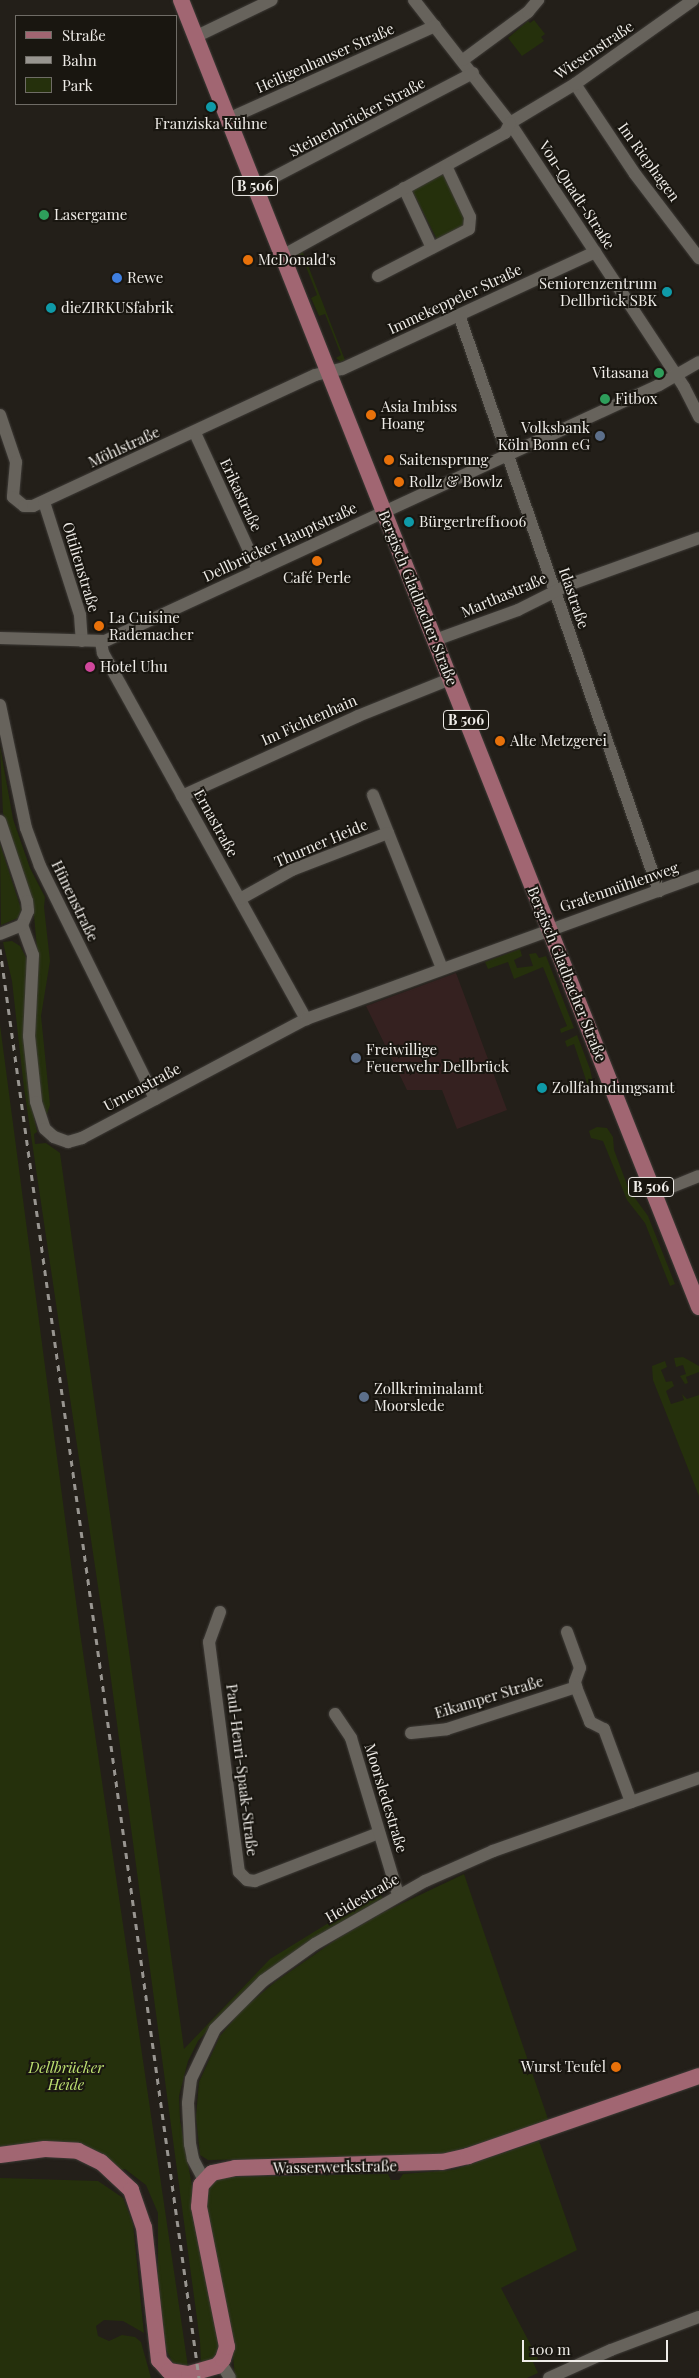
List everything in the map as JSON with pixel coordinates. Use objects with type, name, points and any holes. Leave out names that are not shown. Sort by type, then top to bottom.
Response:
[{"type":"main road","name":"Bergisch Gladbacher Straße","points":[[181,0],[699,1307]]},
{"type":"main road","name":"Wasserwerkstraße","points":[[204,2180],[217,2171],[235,2168],[415,2165],[455,2160],[699,2076]]},
{"type":"main road","points":[[0,2155],[45,2148],[78,2151],[101,2162],[131,2190],[144,2227],[158,2355],[168,2375],[203,2372],[221,2363],[226,2351],[226,2338],[198,2207],[199,2191],[204,2180]]},
{"type":"street","points":[[195,37],[272,0]]},
{"type":"street","name":"Von-Quadt-Straße","points":[[414,0],[463,60],[510,123],[676,376],[699,417]]},
{"type":"street","points":[[463,60],[528,12],[538,0]]},
{"type":"street","name":"Wiesenstraße","points":[[282,256],[505,133],[510,123],[575,84],[693,0]]},
{"type":"street","name":"Heiligenhauser Straße","points":[[228,119],[435,26]]},
{"type":"street","name":"Steinenbrücker Straße","points":[[255,187],[473,73]]},
{"type":"street","name":"Im Riephagen","points":[[575,84],[635,174],[699,258]]},
{"type":"street","points":[[378,276],[462,234],[471,223],[446,166]]},
{"type":"street","points":[[404,188],[432,248]]},
{"type":"street","name":"Immekeppeler Straße","points":[[328,372],[342,369],[595,252]]},
{"type":"street","name":"Idastraße","points":[[458,315],[659,891]]},
{"type":"street","name":"Dellbrücker Hauptstraße","points":[[0,638],[101,642],[676,376],[699,362]]},
{"type":"street","name":"Möhlstraße","points":[[0,414],[16,462],[12,497],[24,506],[44,502],[195,433],[315,375],[328,372]]},
{"type":"street","name":"Erikastraße","points":[[195,433],[258,570]]},
{"type":"street","name":"Ottilienstraße","points":[[44,502],[80,615],[82,641]]},
{"type":"street","name":"Marthastraße","points":[[435,640],[518,610],[554,592],[699,538]]},
{"type":"street","name":"Ernastraße","points":[[101,642],[103,653],[306,1019]]},
{"type":"street","name":"Im Fichtenhain","points":[[182,796],[358,716],[450,679]]},
{"type":"street","name":"Hünenstraße","points":[[0,705],[24,820],[40,866],[155,1099]]},
{"type":"street","name":"Thurner Heide","points":[[372,795],[442,968]]},
{"type":"street","points":[[0,822],[27,901],[28,911],[22,925],[0,934]]},
{"type":"street","name":"Thurner Heide","points":[[240,899],[292,870],[388,833]]},
{"type":"street","name":"Grafenmühlenweg","points":[[549,929],[699,876]]},
{"type":"street","name":"Urnenstraße","points":[[22,925],[33,955],[30,1060],[36,1102],[45,1129],[62,1140],[75,1141],[306,1019],[549,929]]},
{"type":"street","points":[[654,1194],[699,1176]]},
{"type":"street","name":"Paul-Henri-Spaak-Straße","points":[[220,1612],[209,1642],[239,1872],[247,1880],[254,1880],[378,1833]]},
{"type":"street","points":[[567,1632],[580,1668],[576,1687],[590,1722],[604,1729],[631,1802]]},
{"type":"street","name":"Eikamper Straße","points":[[411,1733],[447,1729],[576,1687]]},
{"type":"street","name":"Moorsledestraße","points":[[335,1714],[351,1738],[398,1895]]},
{"type":"street","name":"Heidestraße","points":[[204,2180],[193,2159],[188,2103],[193,2072],[207,2041],[235,2005],[270,1975],[322,1939],[398,1895],[493,1851],[699,1778]]},
{"type":"street","points":[[548,2378],[611,2350],[699,2317]]},
{"type":"street","points":[[221,2363],[230,2378]]},
{"type":"shaded area","points":[[456,973],[507,1110],[457,1129],[442,1090],[407,1090],[366,1006]]},
{"type":"green space","points":[[534,20],[545,34],[541,37],[544,41],[522,56],[508,38],[528,21],[530,23]]},
{"type":"green space","points":[[443,174],[468,224],[437,240],[412,190]]},
{"type":"green space","points":[[302,250],[345,360],[341,362],[336,358],[341,355],[325,314],[319,316],[311,298],[317,295],[303,259],[297,261],[296,254]]},
{"type":"green space","points":[[0,746],[13,819],[30,868],[45,897],[44,907],[50,961],[41,1016],[50,1105],[46,1117],[43,1115],[33,1037],[37,949],[33,904],[3,813]]},
{"type":"green space","points":[[0,844],[21,909],[18,918],[1,925]]},
{"type":"green space","points":[[12,941],[20,946],[29,963],[31,1102],[37,1132],[34,1134],[35,1144],[46,1143],[60,1153],[184,2049],[270,1959],[379,1892],[383,1899],[233,2003],[198,2041],[188,2061],[179,2096],[180,2120],[220,2340],[216,2356],[201,2365],[200,2341],[104,1627],[24,1088],[12,981],[3,942]]},
{"type":"green space","points":[[520,949],[522,956],[514,960],[517,968],[533,966],[529,954],[536,953],[539,958],[546,956],[574,1028],[561,1033],[560,1029],[567,1026],[543,967],[514,979],[508,962],[488,969],[485,962]]},
{"type":"green space","name":"Dellbrücker Heide","points":[[0,1025],[80,1632],[188,2367],[173,2363],[166,2349],[158,2294],[158,2213],[146,2185],[125,2169],[121,2170],[48,2141],[0,2148]]},
{"type":"green space","points":[[577,1035],[590,1069],[593,1083],[589,1089],[574,1044],[567,1047],[565,1041]]},
{"type":"green space","points":[[597,1127],[607,1128],[613,1137],[614,1150],[629,1190],[648,1216],[675,1284],[670,1286],[645,1223],[627,1200],[603,1141],[591,1138],[589,1131]]},
{"type":"green space","points":[[683,1357],[699,1366],[699,1372],[686,1377],[688,1383],[685,1384],[680,1376],[686,1374],[683,1365],[676,1367],[674,1358]]},
{"type":"green space","points":[[665,1361],[667,1367],[661,1370],[666,1382],[672,1381],[674,1386],[666,1391],[671,1404],[684,1400],[682,1394],[687,1399],[699,1395],[699,1496],[653,1380],[652,1366]]},
{"type":"green space","points":[[464,1874],[549,2122],[441,2155],[208,2160],[200,2155],[196,2117],[199,2082],[220,2036],[242,2010],[275,1982],[337,1939],[384,1912]]},
{"type":"green space","points":[[539,2141],[577,2250],[501,2288],[538,2359],[533,2362],[538,2373],[527,2378],[235,2378],[232,2344],[205,2210],[206,2190],[214,2181],[225,2177],[388,2174],[391,2180],[399,2180],[403,2174],[453,2170]]},
{"type":"green space","points":[[0,2178],[98,2181],[123,2198],[133,2224],[144,2333],[123,2321],[104,2320],[96,2326],[98,2336],[109,2341],[122,2335],[135,2337],[141,2342],[151,2378],[0,2378]]},
{"type":"railway","points":[[0,949],[199,2378]]},
{"type":"place","name":"Franziska Kühne","points":[[211,107]]},
{"type":"place","name":"Lasergame","points":[[44,215]]},
{"type":"place","name":"McDonald's","points":[[248,260]]},
{"type":"place","name":"Rewe","points":[[117,278]]},
{"type":"place","name":"Seniorenzentrum Dellbrück SBK","points":[[667,292]]},
{"type":"place","name":"dieZIRKUSfabrik","points":[[51,308]]},
{"type":"place","name":"Vitasana","points":[[659,373]]},
{"type":"place","name":"Fitbox","points":[[605,399]]},
{"type":"place","name":"Asia Imbiss Hoang","points":[[371,415]]},
{"type":"place","name":"Volksbank Köln Bonn eG","points":[[600,436]]},
{"type":"place","name":"Saitensprung","points":[[389,460]]},
{"type":"place","name":"Rollz & Bowlz","points":[[399,482]]},
{"type":"place","name":"Bürgertreff1006","points":[[409,522]]},
{"type":"place","name":"Café Perle","points":[[317,561]]},
{"type":"place","name":"La Cuisine Rademacher","points":[[99,626]]},
{"type":"place","name":"Hotel Uhu","points":[[90,667]]},
{"type":"place","name":"Alte Metzgerei","points":[[500,741]]},
{"type":"place","name":"Freiwillige Feuerwehr Dellbrück","points":[[356,1058]]},
{"type":"place","name":"Zollfahndungsamt","points":[[542,1088]]},
{"type":"place","name":"Zollkriminalamt Moorslede","points":[[364,1397]]},
{"type":"place","name":"Wurst Teufel","points":[[616,2067]]}]
